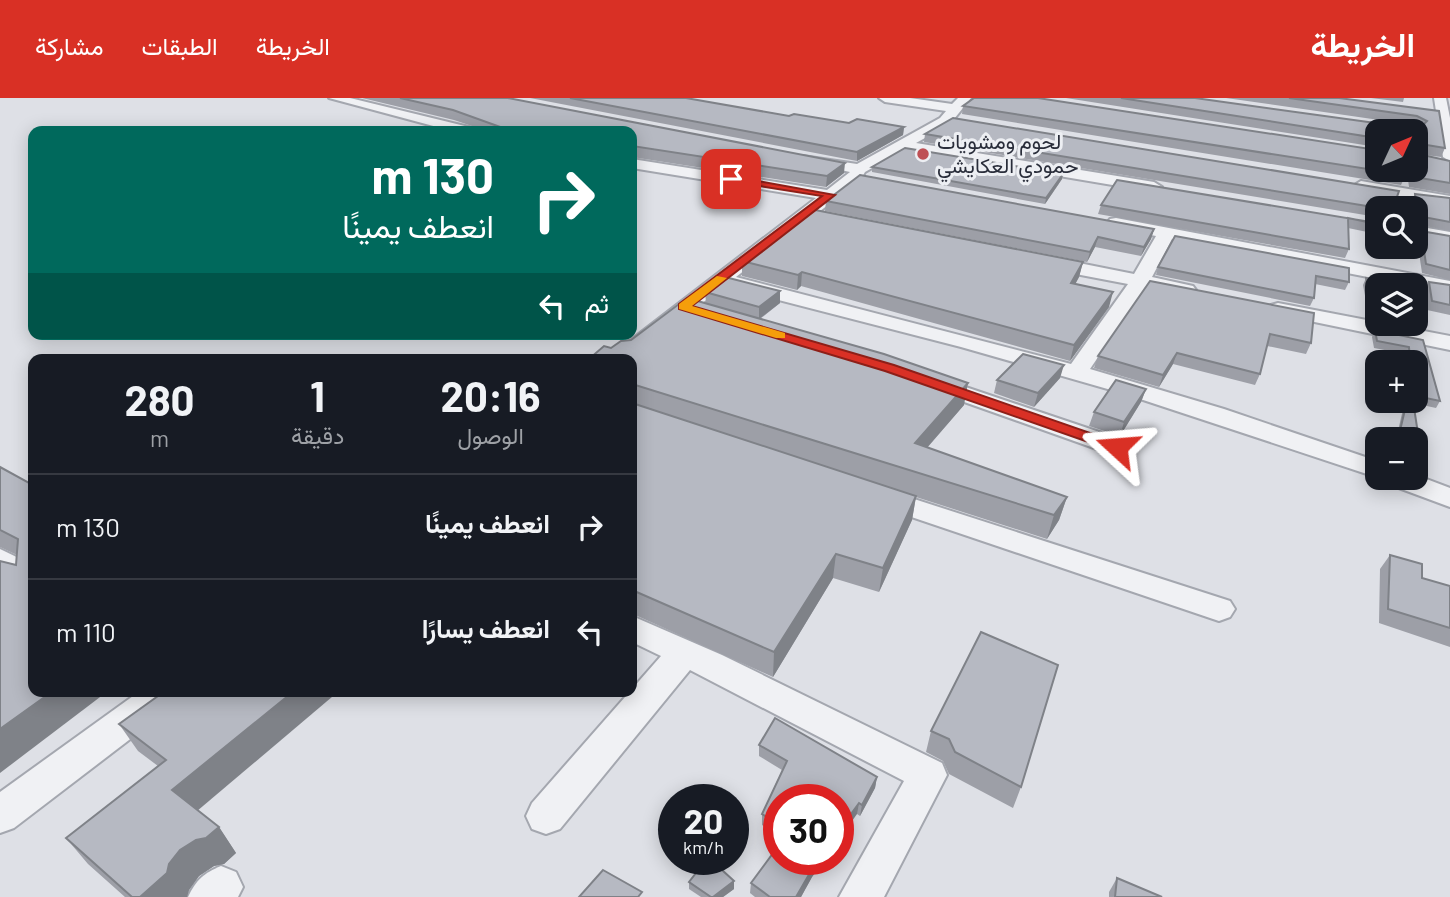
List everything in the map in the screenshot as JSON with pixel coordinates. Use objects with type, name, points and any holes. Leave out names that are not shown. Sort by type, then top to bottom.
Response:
[{"type":"street","points":[[335,98],[448,126]]},
{"type":"street","points":[[885,98],[958,111]]},
{"type":"street","points":[[1440,98],[1436,113],[1447,136],[1446,162]]},
{"type":"street","points":[[623,354],[857,172],[958,111]]},
{"type":"street","points":[[1428,133],[1447,136]]},
{"type":"street","points":[[903,145],[1174,191]]},
{"type":"street","points":[[787,155],[882,181]]},
{"type":"street","points":[[637,164],[830,195]]},
{"type":"street","points":[[1343,184],[1450,201]]},
{"type":"street","points":[[805,214],[832,220]]},
{"type":"street","points":[[1100,220],[1450,287]]},
{"type":"street","points":[[1076,373],[1140,281],[1167,232]]},
{"type":"street","points":[[1428,233],[1450,237]]},
{"type":"street","points":[[1023,258],[1207,295]]},
{"type":"street","points":[[720,279],[964,340],[1165,399],[1365,466]]},
{"type":"street","points":[[1261,306],[1450,343]]},
{"type":"street","points":[[684,307],[709,314]]},
{"type":"street","points":[[915,377],[1117,447]]},
{"type":"street","points":[[857,490],[1219,609]]},
{"type":"street","points":[[1428,490],[1450,498]]},
{"type":"street","points":[[0,559],[28,576]]},
{"type":"street","points":[[637,630],[928,775],[862,897]]},
{"type":"street","points":[[546,816],[684,652]]},
{"type":"street","points":[[0,814],[159,697]]},
{"type":"building","points":[[400,98],[508,98],[845,163],[827,176],[637,147],[637,126],[497,126],[453,110]]},
{"type":"building","points":[[570,98],[686,98],[789,116],[794,114],[849,123],[857,119],[904,127],[857,152]]},
{"type":"building","points":[[974,98],[1038,98],[1365,148],[1365,169],[963,106]]},
{"type":"building","points":[[1121,98],[1195,98],[1365,122],[1365,136]]},
{"type":"building","points":[[1289,98],[1339,98],[1439,111],[1445,148],[1428,145],[1428,119]]},
{"type":"building","points":[[953,118],[1399,191],[1397,196],[1365,196],[1365,206],[925,134]]},
{"type":"building","points":[[905,148],[1063,174],[1046,198],[872,167]]},
{"type":"building","points":[[1428,156],[1450,161],[1450,183],[1428,179]]},
{"type":"building","points":[[860,175],[1154,229],[1144,247],[1098,237],[1090,252],[826,201]]},
{"type":"building","points":[[1117,180],[1348,218],[1349,249],[1101,205]]},
{"type":"building","points":[[1415,194],[1450,198],[1450,222],[1428,218],[1428,196]]},
{"type":"building","points":[[810,209],[1083,262],[1071,283],[1113,292],[1074,345],[802,272],[798,275],[742,261]]},
{"type":"building","points":[[1428,232],[1450,236],[1450,270],[1426,264]]},
{"type":"building","points":[[1175,236],[1349,268],[1349,282],[1316,276],[1314,298],[1158,267]]},
{"type":"building","points":[[725,277],[780,291],[759,307],[705,292]]},
{"type":"building","points":[[1150,281],[1314,313],[1311,343],[1270,334],[1260,374],[1177,353],[1163,375],[1098,356]]},
{"type":"building","points":[[1429,282],[1450,285],[1450,305],[1432,301]]},
{"type":"building","points":[[687,298],[884,354],[968,383],[915,443],[1067,497],[1054,515],[637,386],[637,354],[595,354],[604,346],[611,348],[621,341],[637,340],[637,336]]},
{"type":"building","points":[[1376,336],[1404,336],[1423,340],[1426,350],[1409,350],[1409,347],[1377,341]]},
{"type":"building","points":[[1023,354],[1064,365],[1038,393],[997,380]]},
{"type":"building","points":[[1428,358],[1440,401],[1428,398]]},
{"type":"building","points":[[1116,380],[1146,389],[1124,422],[1094,412]]},
{"type":"building","points":[[637,405],[916,496],[883,568],[836,554],[774,652],[637,592]]},
{"type":"building","points":[[1404,413],[1415,413],[1417,427],[1401,427]]},
{"type":"building","points":[[0,467],[28,482],[28,697],[45,697],[0,729],[0,561],[16,565],[18,539],[0,530]]},
{"type":"building","points":[[1390,555],[1422,564],[1422,578],[1450,586],[1450,628],[1388,609]]},
{"type":"building","points":[[981,632],[1058,665],[1021,787],[955,752],[949,739],[931,731]]},
{"type":"building","points":[[157,697],[287,697],[172,790],[219,827],[206,838],[196,840],[180,850],[169,864],[167,873],[140,897],[132,897],[66,838],[166,760],[119,724]]},
{"type":"building","points":[[775,718],[877,777],[862,805],[859,803],[854,810],[854,784],[776,784],[787,761],[759,745]]},
{"type":"building","points":[[763,867],[763,875],[809,875],[796,897],[770,897],[751,883]]},
{"type":"building","points":[[603,870],[642,892],[638,897],[579,897]]},
{"type":"building","points":[[694,875],[727,875],[734,881],[713,897],[689,882]]},
{"type":"building","points":[[1117,878],[1162,897],[1115,897]]},
{"type":"slow traffic","points":[[721,278],[684,307],[780,336]]},
{"type":"place","name":"لحوم ومشويات حمودي العكايشي","points":[[923,154]]},
{"type":"route","points":[[731,179],[830,195],[684,307],[890,368],[1117,447]]}]
